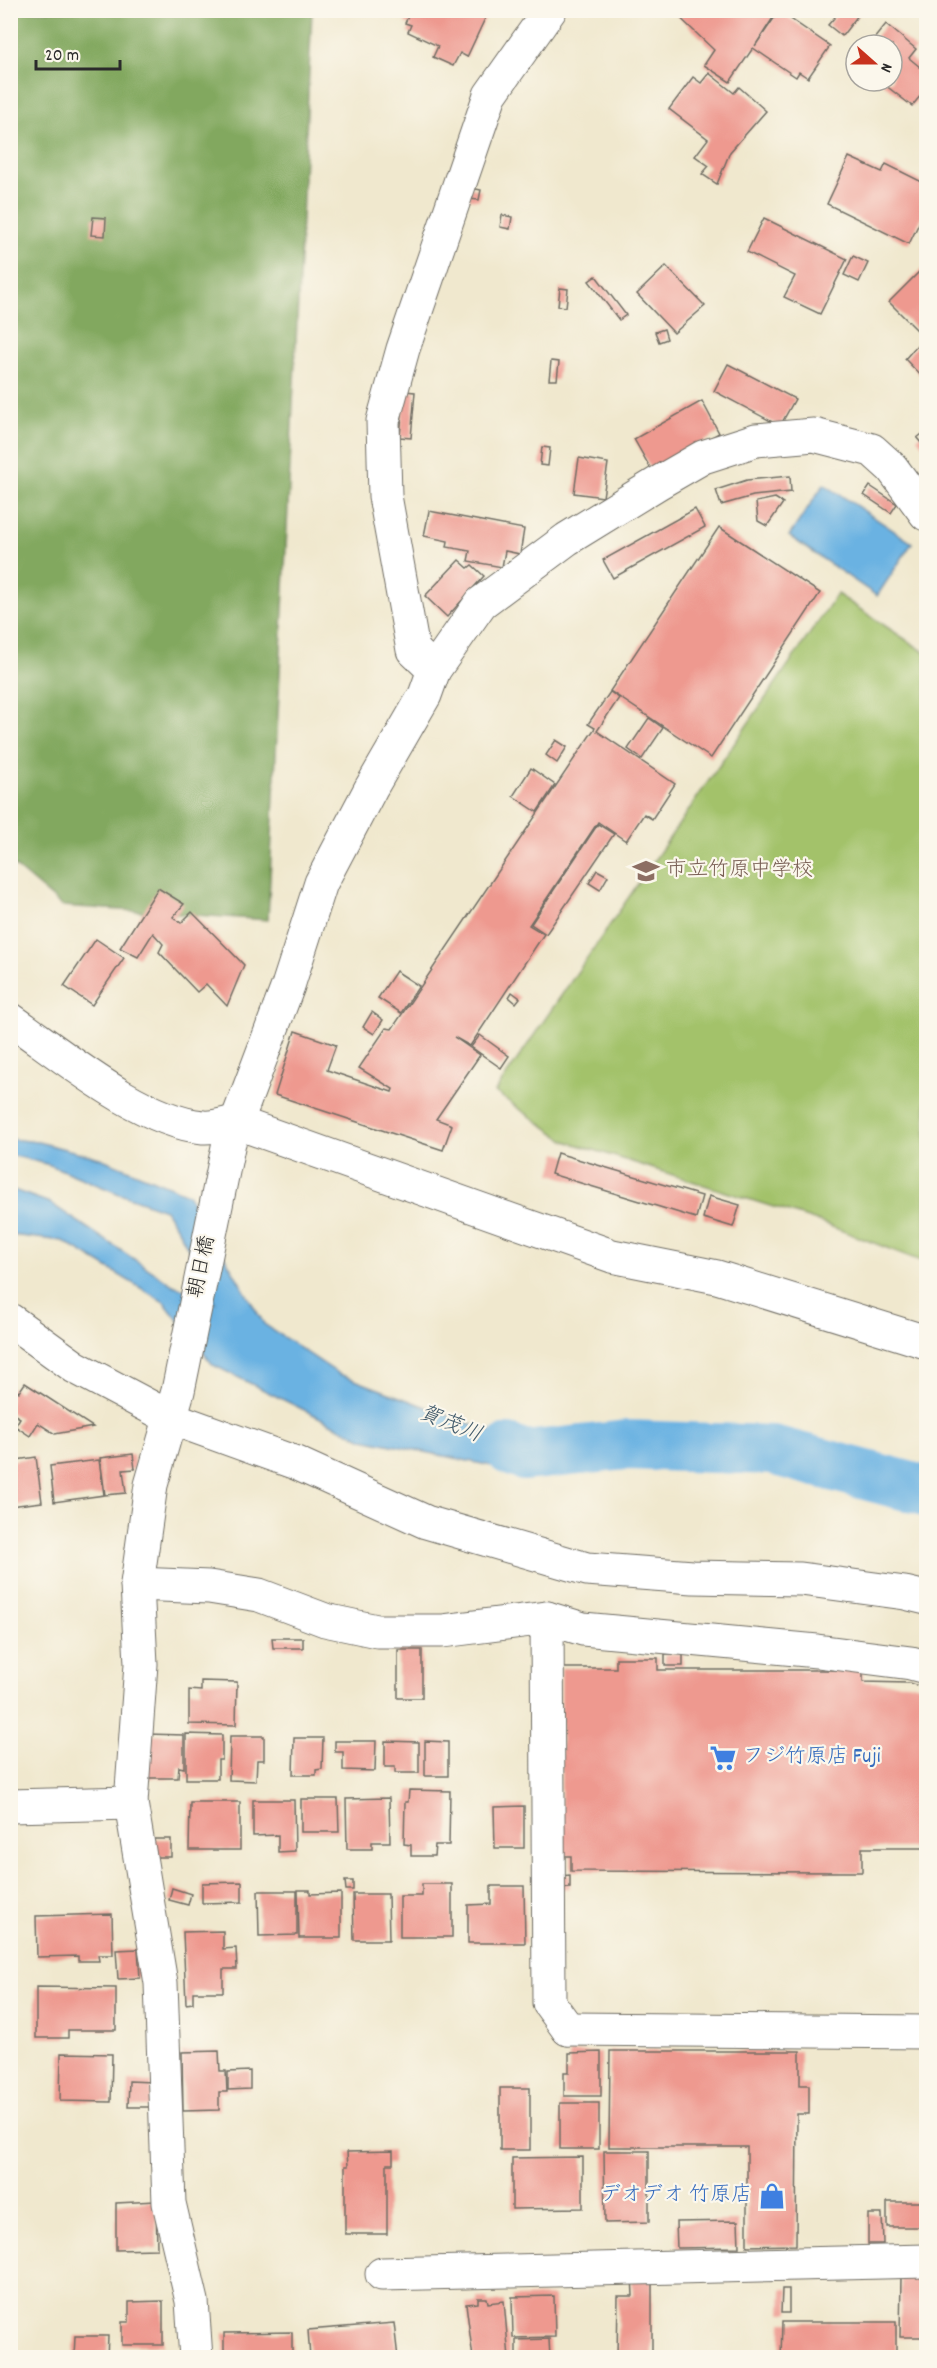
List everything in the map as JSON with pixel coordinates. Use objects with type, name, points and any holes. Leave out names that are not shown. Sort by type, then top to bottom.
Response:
[{"type":"street","points":[[434,670],[413,650],[385,496],[383,421],[403,349],[490,95],[550,10]]},
{"type":"street","name":"朝日橋","points":[[196,2358],[192,2301],[169,2203],[161,1983],[131,1803],[141,1664],[137,1584],[152,1485],[174,1405],[232,1132],[288,986],[321,883],[371,788],[425,695],[434,670],[481,603],[567,539],[703,457],[745,443],[783,436],[814,435],[872,450],[892,468],[927,514]]},
{"type":"street","points":[[10,1019],[132,1103],[179,1122],[232,1132],[612,1256],[717,1277],[927,1342]]},
{"type":"street","points":[[10,1320],[75,1367],[174,1405],[426,1522],[587,1569],[693,1577],[801,1579],[927,1598]]},
{"type":"street","points":[[137,1584],[209,1587],[259,1595],[325,1620],[377,1631],[442,1631],[547,1618],[583,1629],[817,1650],[927,1667]]},
{"type":"street","points":[[547,1618],[549,2003],[568,2029],[927,2032]]},
{"type":"street","points":[[10,1806],[131,1803]]},
{"type":"street","points":[[382,2274],[927,2262]]},
{"type":"green space","points":[[10,11],[312,11],[268,920],[62,906],[11,863]]},
{"type":"green space","points":[[837,594],[926,653],[926,1263],[814,1220],[566,1141],[495,1092]]},
{"type":"water","points":[[824,484],[912,543],[877,596],[789,536]]},
{"type":"water","points":[[11,1139],[38,1142],[100,1158],[188,1194],[264,1324],[339,1374],[526,1445],[576,1451],[525,1473],[363,1439],[213,1365],[164,1302],[63,1241],[11,1235],[11,1189],[50,1203],[173,1285],[215,1302],[180,1233],[165,1210],[50,1165],[11,1155]]},
{"type":"building","points":[[411,10],[489,10],[467,57],[460,53],[453,66],[433,57],[438,46],[408,32],[411,25],[405,23]]},
{"type":"building","points":[[672,10],[778,10],[755,46],[779,11],[830,46],[808,78],[799,72],[796,77],[753,48],[730,82],[704,65],[714,50]]},
{"type":"building","points":[[841,10],[862,10],[842,36],[828,25]]},
{"type":"building","points":[[886,24],[897,33],[879,33]]},
{"type":"building","points":[[904,39],[916,49],[909,58],[926,72],[926,89],[912,106],[895,93],[904,93]]},
{"type":"building","points":[[709,73],[734,93],[739,87],[766,111],[730,152],[717,184],[702,174],[709,166],[695,156],[708,139],[669,109],[693,77],[701,83]]},
{"type":"building","points":[[849,157],[882,172],[886,164],[926,184],[926,216],[923,215],[909,244],[827,204]]},
{"type":"building","points":[[471,188],[481,190],[479,200],[469,199]]},
{"type":"building","points":[[502,215],[512,217],[510,229],[500,227]]},
{"type":"building","points":[[93,217],[106,218],[105,236],[91,235]]},
{"type":"building","points":[[764,218],[847,259],[820,314],[784,297],[795,276],[747,252]]},
{"type":"building","points":[[853,256],[868,263],[859,282],[844,275]]},
{"type":"building","points":[[666,266],[705,306],[674,333],[637,294]]},
{"type":"building","points":[[923,268],[926,272],[926,381],[905,359],[924,337],[889,302]]},
{"type":"building","points":[[596,276],[626,315],[619,320],[589,281]]},
{"type":"building","points":[[560,288],[568,289],[566,307],[558,306]]},
{"type":"building","points":[[664,329],[667,339],[659,342],[655,332]]},
{"type":"building","points":[[551,361],[559,362],[557,380],[549,380]]},
{"type":"building","points":[[728,364],[795,399],[780,426],[714,391]]},
{"type":"building","points":[[404,391],[415,392],[411,438],[400,437]]},
{"type":"building","points":[[702,401],[719,433],[652,471],[634,439]]},
{"type":"building","points":[[926,431],[926,449],[917,438]]},
{"type":"building","points":[[542,447],[550,448],[548,466],[540,465]]},
{"type":"building","points":[[579,458],[608,463],[603,497],[574,493]]},
{"type":"building","points":[[790,476],[791,492],[753,496],[721,505],[716,490],[747,480]]},
{"type":"building","points":[[870,486],[897,504],[891,513],[864,495]]},
{"type":"building","points":[[775,498],[783,503],[767,526],[758,521],[756,502]]},
{"type":"building","points":[[695,509],[705,527],[613,578],[603,560]]},
{"type":"building","points":[[429,511],[524,529],[520,554],[505,551],[502,567],[468,561],[470,551],[447,547],[448,541],[424,536]]},
{"type":"building","points":[[719,527],[820,593],[711,758],[610,691]]},
{"type":"building","points":[[459,560],[468,568],[472,565],[484,576],[447,617],[425,596]]},
{"type":"building","points":[[610,692],[619,698],[597,731],[675,784],[652,819],[644,814],[626,841],[598,822],[529,925],[544,934],[470,1046],[454,1037],[480,1055],[436,1119],[452,1125],[443,1150],[275,1095],[295,1031],[336,1045],[327,1070],[392,1092],[393,1089],[359,1068],[386,1028],[392,1029],[595,728],[588,724]]},
{"type":"building","points":[[649,718],[663,728],[642,759],[628,749]]},
{"type":"building","points":[[556,740],[567,747],[557,763],[546,755]]},
{"type":"building","points":[[531,768],[555,785],[537,812],[513,796]]},
{"type":"building","points":[[598,824],[614,834],[546,934],[531,924]]},
{"type":"building","points":[[597,870],[608,876],[600,890],[589,883]]},
{"type":"building","points":[[158,888],[184,904],[173,917],[181,923],[192,912],[244,965],[227,1006],[206,984],[197,992],[159,952],[163,944],[153,933],[138,957],[120,948]]},
{"type":"building","points":[[96,939],[124,958],[92,1005],[64,986]]},
{"type":"building","points":[[396,971],[419,986],[401,1013],[378,998]]},
{"type":"building","points":[[512,992],[520,998],[516,1003],[509,997]]},
{"type":"building","points":[[372,1012],[383,1020],[374,1034],[363,1027]]},
{"type":"building","points":[[480,1035],[509,1056],[501,1068],[471,1047]]},
{"type":"building","points":[[557,1153],[702,1196],[696,1218],[551,1174]]},
{"type":"building","points":[[709,1196],[740,1205],[733,1227],[703,1218]]},
{"type":"building","points":[[25,1383],[93,1427],[55,1434],[38,1423],[30,1436],[15,1426],[20,1418],[10,1412],[10,1387],[19,1392]]},
{"type":"building","points":[[133,1454],[135,1469],[123,1470],[126,1493],[105,1495],[100,1458]]},
{"type":"building","points":[[36,1457],[42,1502],[10,1506],[10,1461]]},
{"type":"building","points":[[99,1460],[104,1495],[54,1502],[50,1466]]},
{"type":"building","points":[[272,1638],[303,1638],[303,1648],[273,1648]]},
{"type":"building","points":[[398,1650],[422,1650],[422,1698],[398,1698]]},
{"type":"building","points":[[665,1654],[683,1654],[683,1666],[665,1666]]},
{"type":"building","points":[[616,1658],[658,1658],[658,1670],[863,1670],[863,1682],[909,1683],[926,1688],[926,1848],[862,1848],[862,1872],[571,1871],[571,1856],[561,1856],[561,1668],[616,1668]]},
{"type":"building","points":[[201,1681],[237,1682],[236,1725],[189,1724],[189,1690],[201,1691]]},
{"type":"building","points":[[146,1734],[184,1735],[184,1768],[179,1767],[178,1778],[145,1778]]},
{"type":"building","points":[[186,1734],[222,1735],[222,1760],[218,1760],[218,1779],[186,1779]]},
{"type":"building","points":[[230,1736],[264,1736],[264,1760],[257,1760],[256,1781],[229,1780]]},
{"type":"building","points":[[294,1738],[323,1738],[322,1769],[316,1770],[316,1775],[293,1775]]},
{"type":"building","points":[[335,1741],[376,1741],[375,1771],[343,1770],[343,1752],[335,1752]]},
{"type":"building","points":[[385,1741],[419,1742],[419,1773],[395,1773],[395,1767],[385,1767]]},
{"type":"building","points":[[425,1741],[448,1742],[448,1776],[425,1776]]},
{"type":"building","points":[[409,1790],[450,1791],[449,1845],[435,1845],[434,1856],[411,1856],[411,1845],[404,1844],[405,1802],[408,1802]]},
{"type":"building","points":[[389,1798],[390,1842],[372,1842],[372,1849],[347,1849],[346,1799]]},
{"type":"building","points":[[301,1799],[338,1799],[339,1832],[301,1832]]},
{"type":"building","points":[[253,1800],[294,1800],[295,1851],[278,1852],[278,1835],[253,1836]]},
{"type":"building","points":[[190,1802],[240,1802],[240,1850],[189,1850]]},
{"type":"building","points":[[524,1806],[524,1848],[495,1848],[494,1807]]},
{"type":"building","points":[[151,1839],[171,1839],[171,1857],[152,1857]]},
{"type":"building","points":[[570,1875],[570,1888],[560,1889],[560,1876]]},
{"type":"building","points":[[345,1881],[353,1881],[353,1890],[346,1890]]},
{"type":"building","points":[[242,1882],[242,1902],[202,1903],[202,1883]]},
{"type":"building","points":[[422,1884],[452,1884],[452,1937],[400,1937],[400,1896],[422,1896]]},
{"type":"building","points":[[491,1886],[524,1886],[525,1943],[468,1943],[468,1905],[491,1904]]},
{"type":"building","points":[[172,1888],[191,1894],[188,1905],[169,1900]]},
{"type":"building","points":[[298,1890],[310,1890],[310,1894],[341,1893],[341,1938],[299,1938]]},
{"type":"building","points":[[258,1891],[297,1891],[297,1935],[259,1936]]},
{"type":"building","points":[[353,1894],[388,1894],[389,1940],[354,1940]]},
{"type":"building","points":[[112,1914],[113,1955],[98,1955],[99,1961],[78,1961],[78,1956],[37,1957],[36,1916]]},
{"type":"building","points":[[223,1931],[223,1949],[236,1948],[237,1969],[223,1969],[223,1992],[193,1992],[193,2003],[186,2004],[183,1932]]},
{"type":"building","points":[[138,1949],[140,1978],[118,1979],[116,1950]]},
{"type":"building","points":[[36,1987],[116,1988],[116,2030],[68,2030],[68,2038],[36,2038]]},
{"type":"building","points":[[219,2051],[220,2071],[226,2071],[227,2092],[219,2092],[219,2110],[183,2111],[182,2052]]},
{"type":"building","name":"デオデオ 竹原店","points":[[610,2051],[800,2051],[800,2085],[809,2085],[809,2114],[797,2114],[796,2245],[747,2246],[747,2147],[609,2147]]},
{"type":"building","points":[[601,2052],[601,2096],[564,2096],[564,2072],[569,2072],[569,2053]]},
{"type":"building","points":[[61,2053],[112,2054],[111,2102],[60,2101]]},
{"type":"building","points":[[250,2071],[250,2089],[228,2090],[228,2072]]},
{"type":"building","points":[[129,2081],[152,2082],[151,2107],[128,2107]]},
{"type":"building","points":[[500,2088],[530,2088],[530,2150],[500,2150]]},
{"type":"building","points":[[560,2103],[599,2103],[599,2149],[560,2149]]},
{"type":"building","points":[[393,2151],[393,2164],[387,2164],[387,2234],[345,2234],[347,2152]]},
{"type":"building","points":[[604,2151],[649,2151],[649,2222],[605,2223]]},
{"type":"building","points":[[583,2157],[583,2208],[512,2209],[512,2158]]},
{"type":"building","points":[[156,2201],[157,2249],[116,2250],[116,2203]]},
{"type":"building","points":[[887,2202],[926,2202],[926,2227],[887,2227]]},
{"type":"building","points":[[868,2214],[882,2214],[883,2244],[868,2244]]},
{"type":"building","points":[[738,2221],[739,2247],[677,2248],[676,2222]]},
{"type":"building","points":[[632,2276],[652,2276],[652,2358],[617,2358],[618,2296],[633,2296]]},
{"type":"building","points":[[901,2276],[926,2276],[926,2337],[900,2337]]},
{"type":"building","points":[[782,2289],[789,2289],[789,2313],[781,2313]]},
{"type":"building","points":[[554,2296],[555,2337],[513,2338],[512,2297]]},
{"type":"building","points":[[478,2298],[487,2298],[488,2303],[504,2301],[509,2358],[473,2358],[466,2304],[478,2303]]},
{"type":"building","points":[[163,2301],[163,2345],[122,2345],[122,2322],[129,2322],[129,2302]]},
{"type":"building","points":[[782,2322],[896,2322],[896,2358],[781,2358]]},
{"type":"building","points":[[394,2323],[398,2358],[310,2358],[308,2330]]},
{"type":"building","points":[[292,2332],[292,2358],[224,2358],[224,2333]]},
{"type":"building","points":[[75,2336],[108,2336],[107,2358],[74,2358]]},
{"type":"building","points":[[549,2339],[550,2358],[516,2358],[516,2340]]},
{"type":"waterway","name":"賀茂川","points":[[508,1449],[524,1456],[627,1445],[772,1450],[926,1491]]},
{"type":"place","name":"市立竹原中学校","points":[[646,871]]},
{"type":"place","name":"フジ竹原店 Fuji","points":[[723,1758]]},
{"type":"place","name":"デオデオ 竹原店","points":[[772,2196]]}]
